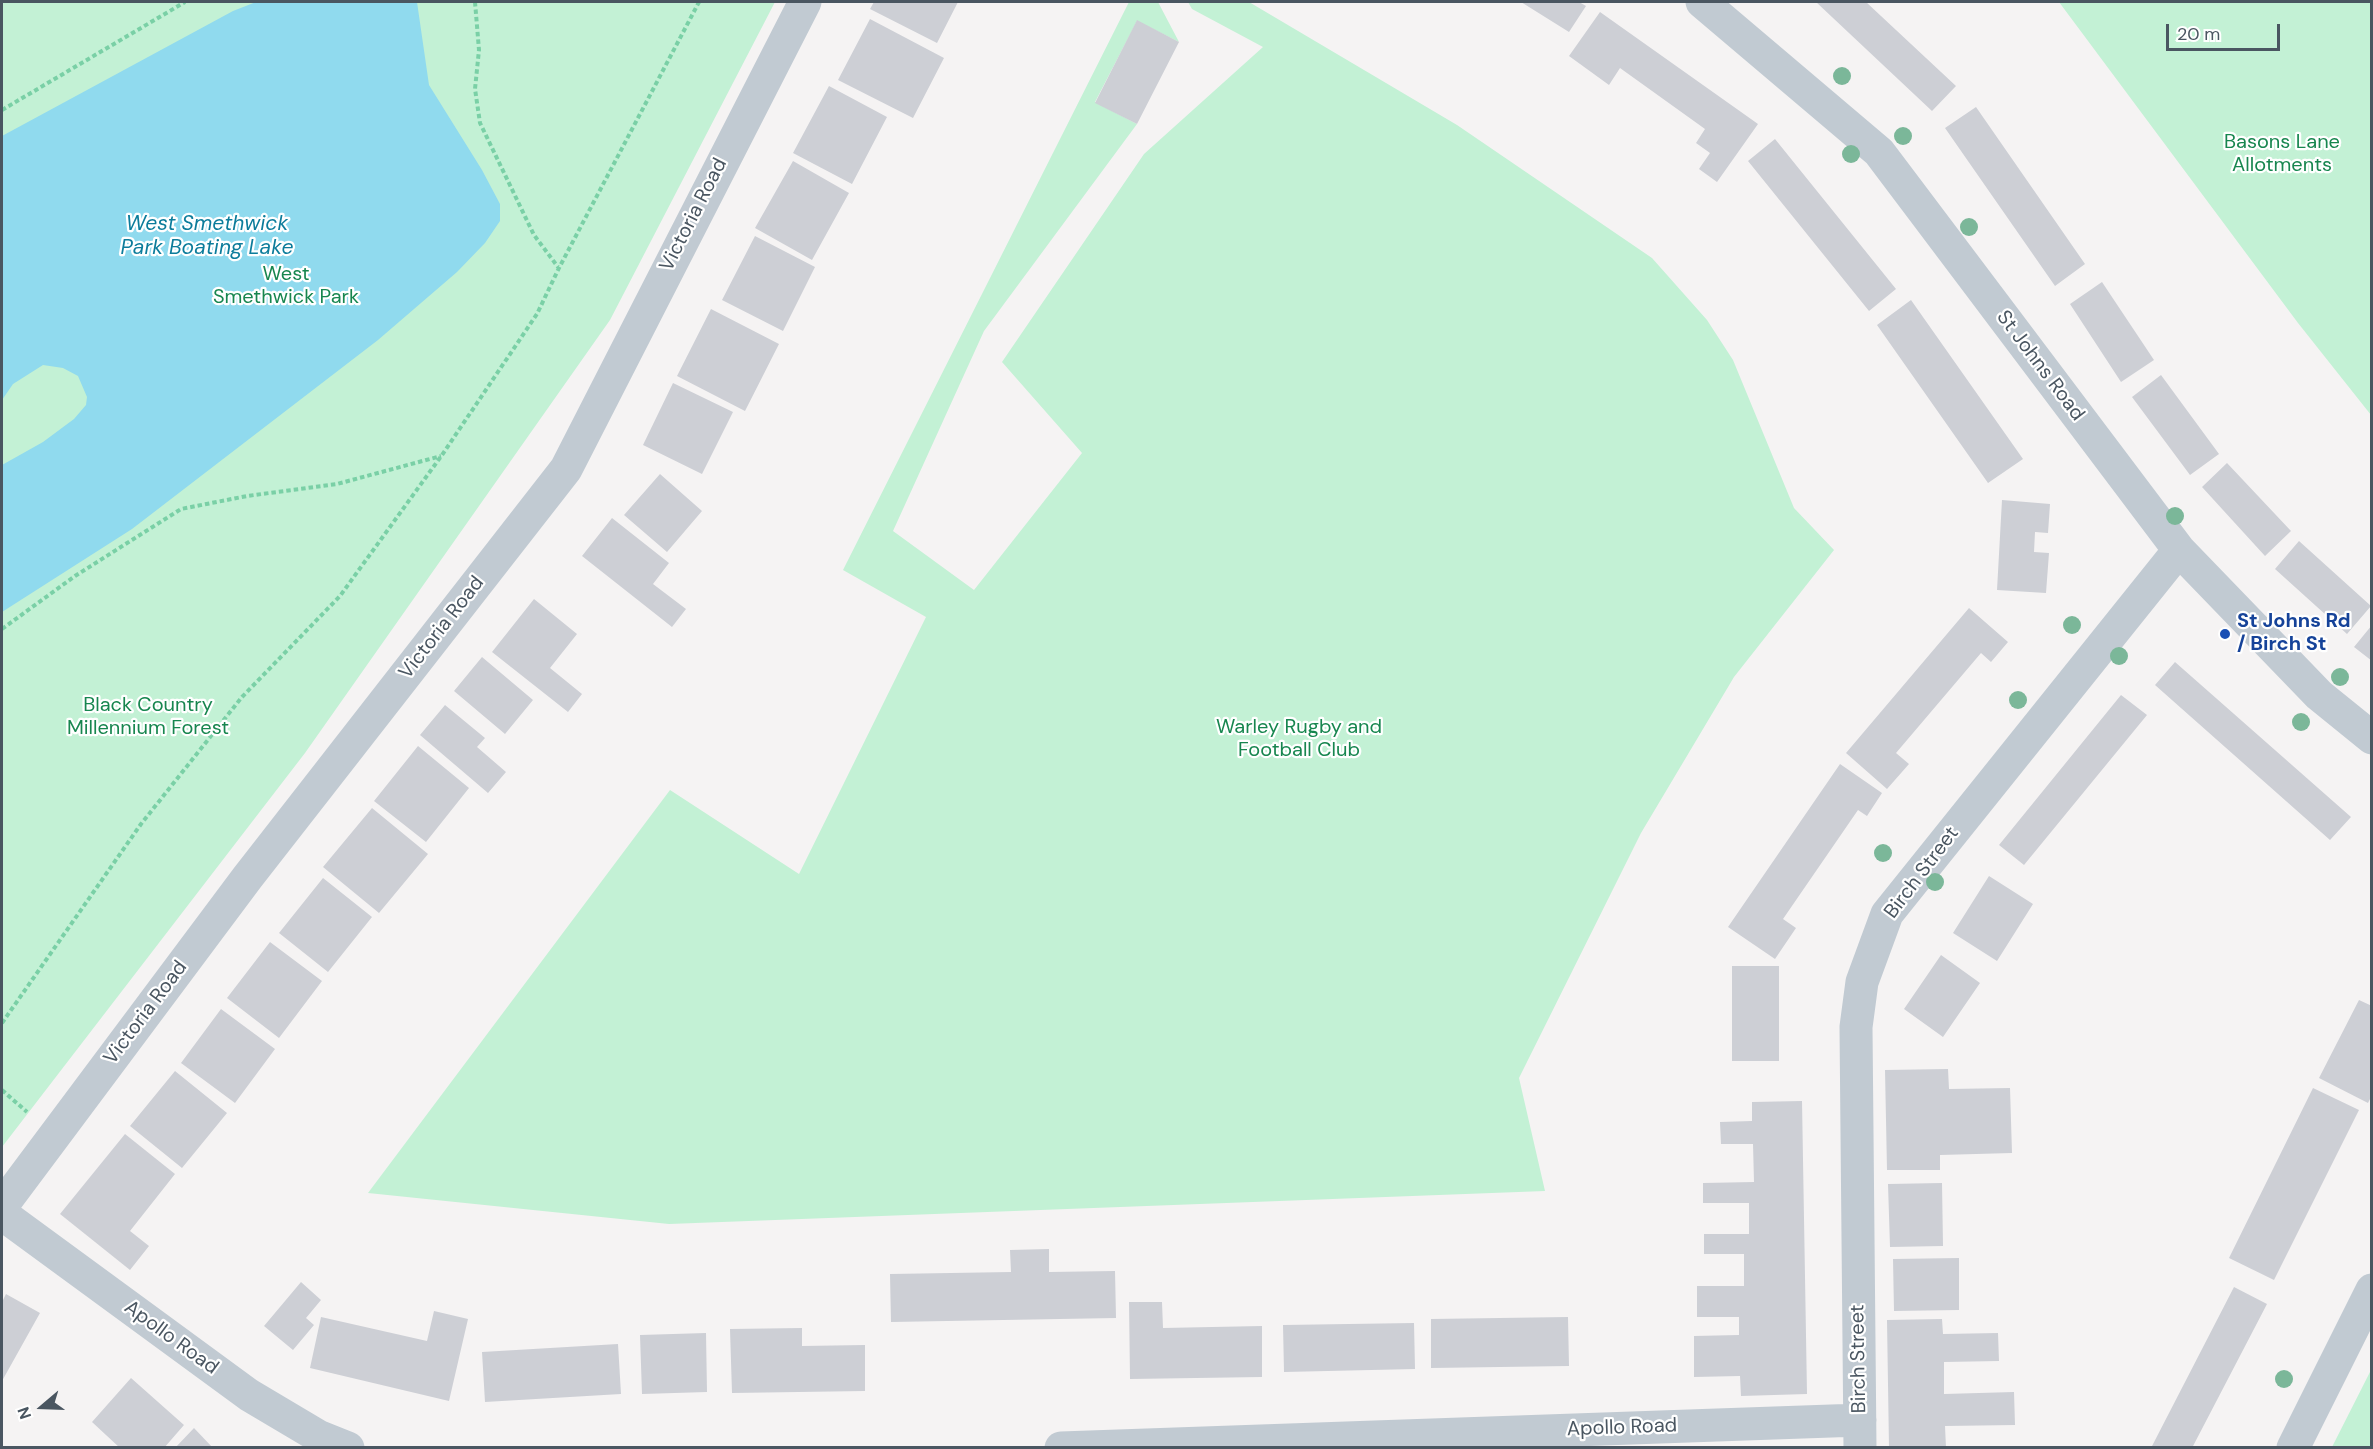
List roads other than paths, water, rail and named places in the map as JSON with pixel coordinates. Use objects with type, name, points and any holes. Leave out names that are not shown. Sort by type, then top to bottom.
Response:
[{"type":"street","name":"Victoria Road","points":[[2,1206],[247,878],[566,469],[805,2]]},
{"type":"street","name":"St Johns Road","points":[[1702,2],[1879,152],[2178,550],[2319,695],[2372,738]]},
{"type":"street","name":"Birch Street","points":[[1860,1434],[1856,1027],[1862,982],[1887,914],[2178,550]]},
{"type":"street","name":"Apollo Road","points":[[2,1214],[249,1395],[318,1436],[348,1448]]},
{"type":"street","points":[[2292,1448],[2372,1290]]},
{"type":"street","name":"Apollo Road","points":[[1061,1448],[1860,1434]]},
{"type":"water","name":"West Smethwick Park Boating Lake","points":[[256,2],[417,2],[429,85],[482,170],[500,204],[500,221],[485,243],[457,272],[378,340],[132,529],[2,612],[2,465],[43,442],[74,419],[86,405],[87,397],[78,376],[63,368],[43,365],[13,384],[2,400],[2,136],[233,11]]},
{"type":"place","name":"St Johns Rd / Birch St","points":[[2225,634]]},
{"type":"park label","name":"Basons Lane Allotments","points":[[2282,154]]},
{"type":"park label","name":"West Smethwick Park","points":[[286,286]]},
{"type":"park label","name":"Black Country Millennium Forest","points":[[148,718]]},
{"type":"park label","name":"Warley Rugby and Football Club","points":[[1299,740]]}]
